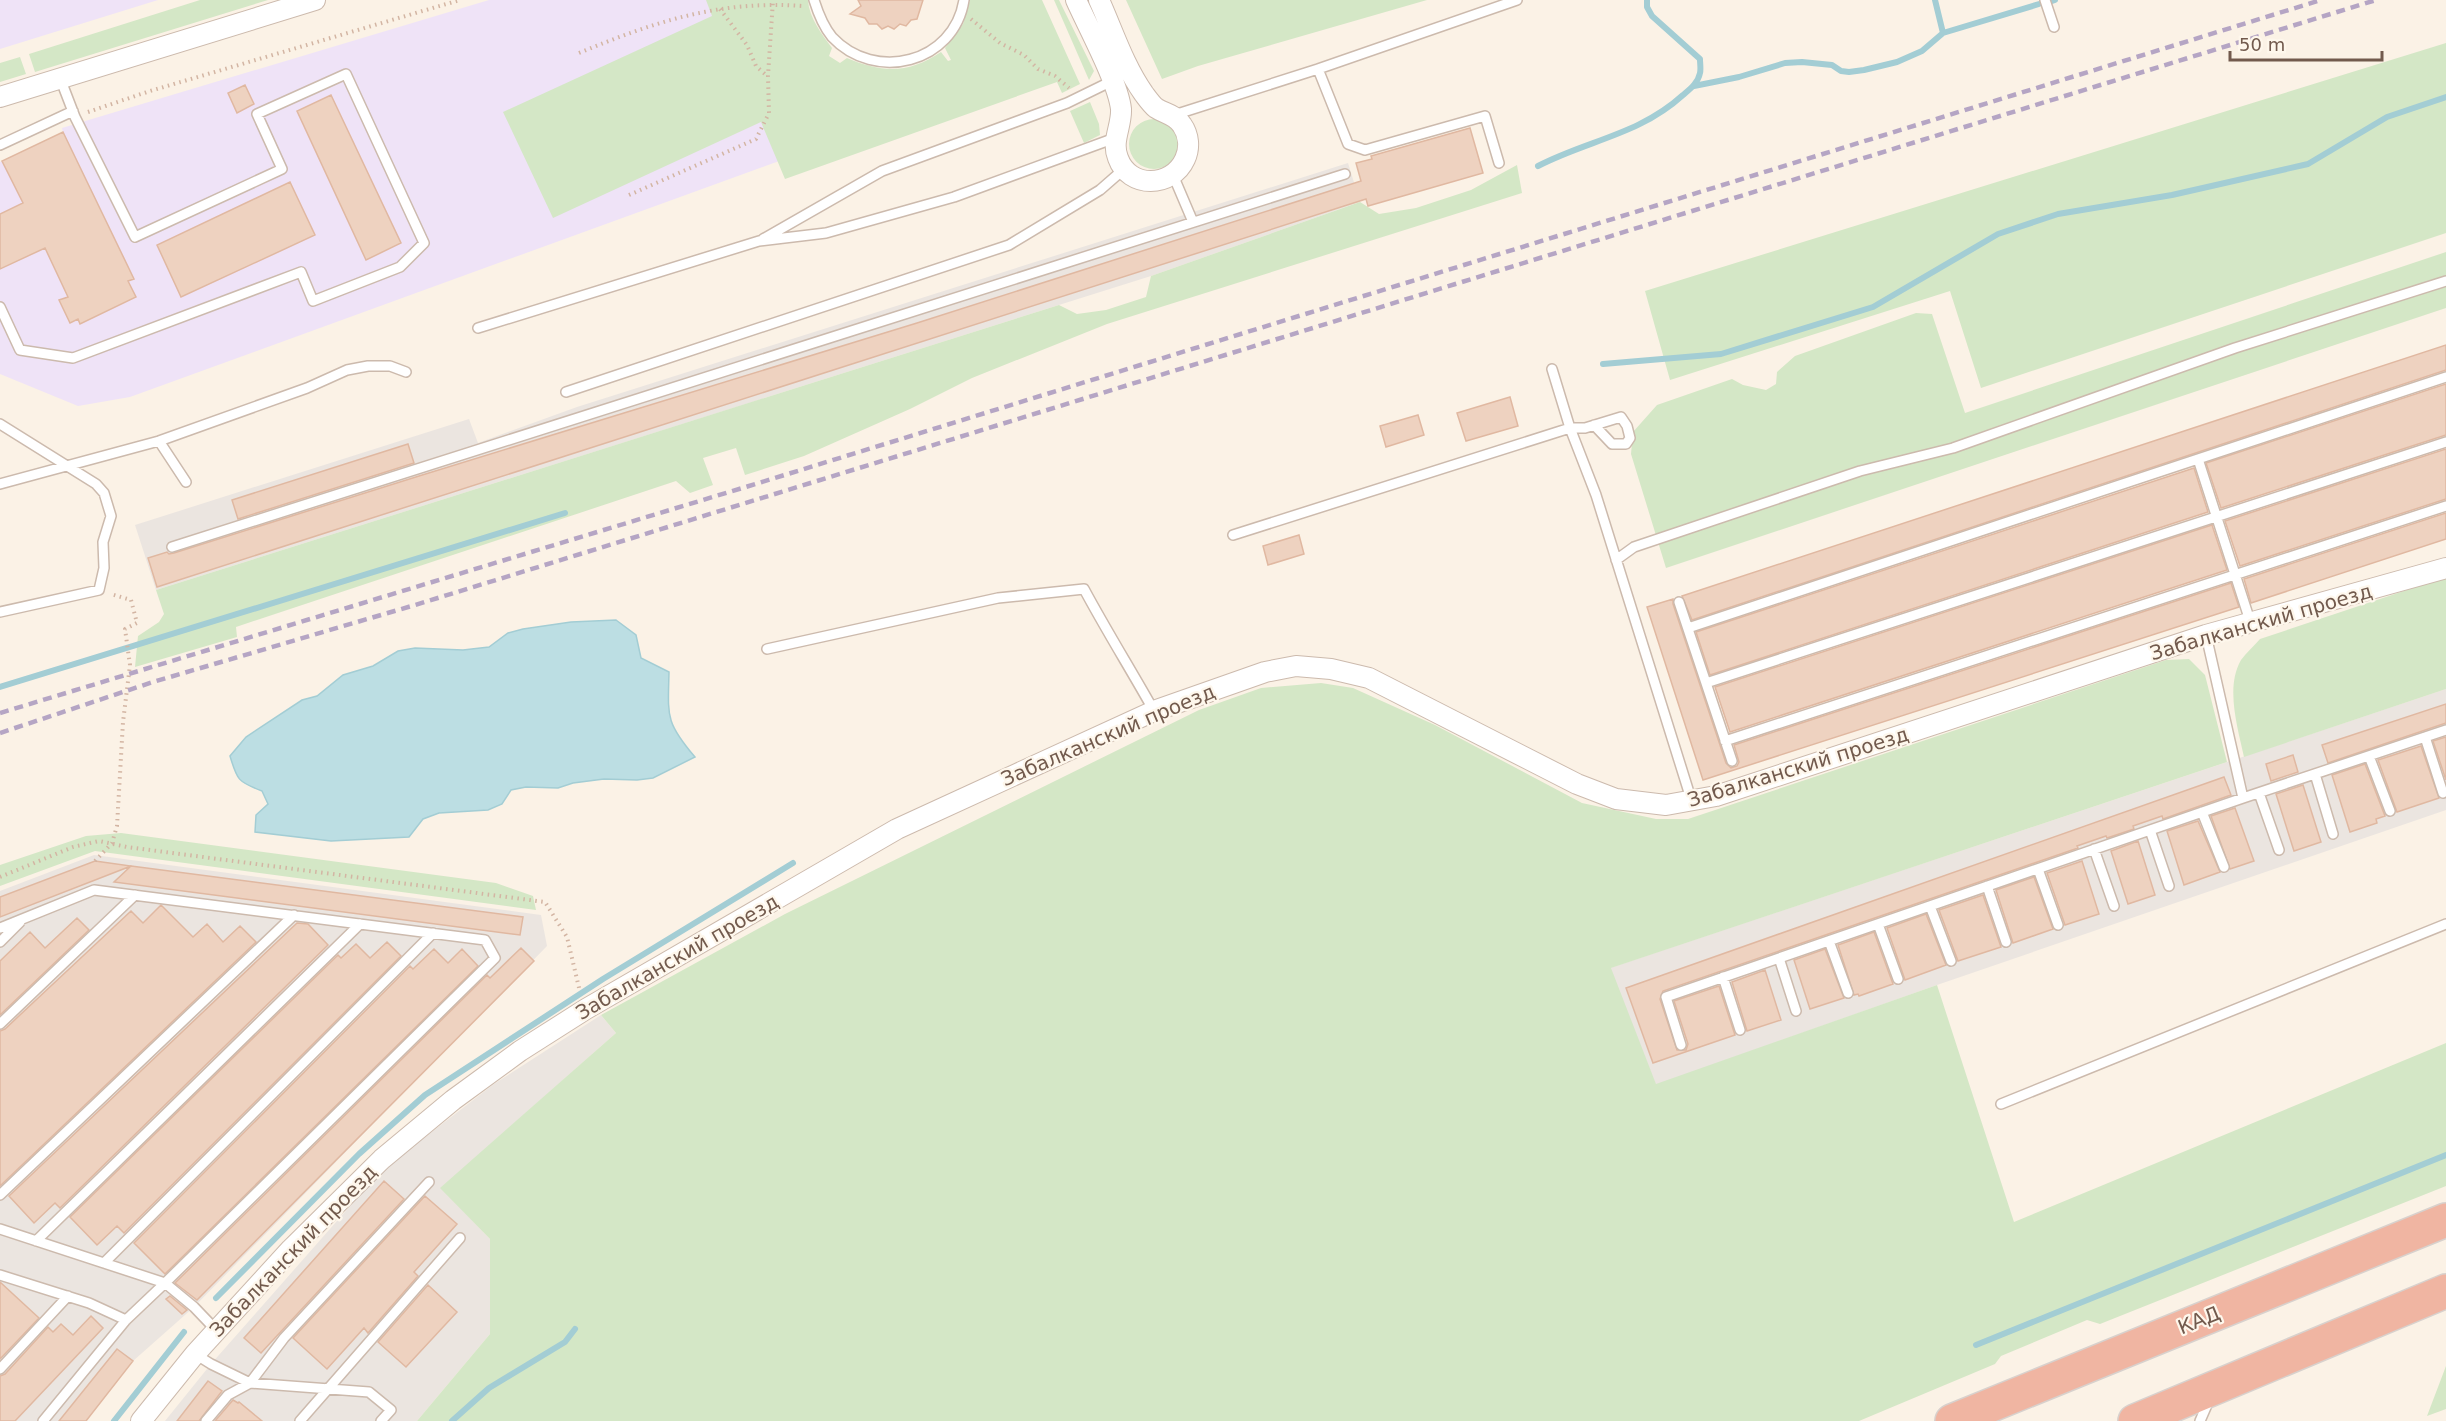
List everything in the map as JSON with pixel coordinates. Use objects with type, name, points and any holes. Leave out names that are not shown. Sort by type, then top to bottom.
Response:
[{"type":"highway","name":"КАД","points":[[1952,1421],[2446,1220]]},
{"type":"highway","points":[[2135,1421],[2446,1291]]},
{"type":"street","points":[[1076,0],[1112,81],[1121,108],[1115,149],[1124,169],[1132,176],[1152,182],[1173,175],[1181,167],[1186,156],[1187,134],[1182,123],[1173,115],[1157,108],[1145,94],[1131,72],[1099,0]]},
{"type":"street","points":[[0,97],[302,2]]},
{"type":"street","name":"Забалканский проезд","points":[[141,1421],[216,1330],[291,1249],[382,1160],[453,1100],[520,1051],[586,1009],[897,829],[1154,711],[1265,672],[1296,666],[1331,669],[1369,678],[1577,784],[1616,800],[1666,805],[1692,802],[2206,635],[2446,568]]},
{"type":"lane","points":[[814,0],[818,14],[832,36],[855,54],[880,63],[905,62],[930,52],[947,37],[962,11],[964,0]]},
{"type":"lane","points":[[1173,115],[1318,69],[1517,0]]},
{"type":"lane","points":[[2045,0],[2054,27]]},
{"type":"lane","points":[[1318,69],[1348,144],[1365,150],[1485,116],[1498,163]]},
{"type":"lane","points":[[0,307],[20,350],[73,358],[301,272],[314,301],[400,267],[424,243],[346,74],[256,114],[282,169],[135,237],[74,114],[60,78]]},
{"type":"lane","points":[[759,241],[882,171],[1075,99],[1112,81]]},
{"type":"lane","points":[[0,145],[74,114]]},
{"type":"lane","points":[[478,328],[759,241],[826,232],[954,197],[1116,138]]},
{"type":"lane","points":[[566,392],[1009,245],[1100,189],[1124,169]]},
{"type":"lane","points":[[172,547],[1345,174]]},
{"type":"lane","points":[[1173,175],[1193,222]]},
{"type":"lane","points":[[1616,560],[1634,547],[1803,490],[1860,471],[1964,444],[2235,348],[2446,281]]},
{"type":"lane","points":[[0,484],[159,441],[307,388],[347,370],[368,366],[390,366],[406,372]]},
{"type":"lane","points":[[1552,369],[1570,428],[1596,495],[1692,802]]},
{"type":"lane","points":[[1688,628],[2446,377]]},
{"type":"lane","points":[[0,424],[96,484],[104,493],[111,516],[103,542],[104,568],[99,590],[0,612]]},
{"type":"lane","points":[[1233,535],[1570,428],[1594,425]]},
{"type":"lane","points":[[159,441],[186,482]]},
{"type":"lane","points":[[1706,682],[2446,442]]},
{"type":"lane","points":[[2198,459],[2251,624]]},
{"type":"lane","points":[[1725,741],[2446,506]]},
{"type":"lane","points":[[767,649],[998,597],[1084,589],[1154,711]]},
{"type":"lane","points":[[1679,602],[1732,761]]},
{"type":"lane","points":[[2206,635],[2243,798]]},
{"type":"lane","points":[[1681,1045],[1666,997],[2446,730]]},
{"type":"lane","points":[[2424,737],[2443,793]]},
{"type":"lane","points":[[2369,756],[2390,811]]},
{"type":"lane","points":[[2315,774],[2333,834]]},
{"type":"lane","points":[[2259,793],[2279,850]]},
{"type":"lane","points":[[2202,812],[2224,867]]},
{"type":"lane","points":[[2150,830],[2169,886]]},
{"type":"lane","points":[[2094,849],[2114,906]]},
{"type":"lane","points":[[2038,869],[2058,925]]},
{"type":"lane","points":[[1987,886],[2006,942]]},
{"type":"lane","points":[[0,928],[94,890],[485,940],[495,958],[126,1320],[43,1421]]},
{"type":"lane","points":[[0,1024],[135,895]]},
{"type":"lane","points":[[1930,906],[1951,961]]},
{"type":"lane","points":[[0,1195],[294,915]]},
{"type":"lane","points":[[0,942],[24,918]]},
{"type":"lane","points":[[36,1241],[360,924]]},
{"type":"lane","points":[[1878,924],[1898,979]]},
{"type":"lane","points":[[2001,1104],[2446,924]]},
{"type":"lane","points":[[104,1263],[433,933]]},
{"type":"lane","points":[[1829,941],[1848,993]]},
{"type":"lane","points":[[1779,958],[1796,1011]]},
{"type":"lane","points":[[1723,977],[1740,1030]]},
{"type":"lane","points":[[206,1421],[228,1395],[250,1383],[284,1338],[429,1182]]},
{"type":"lane","points":[[0,1229],[165,1283],[194,1307],[216,1330]]},
{"type":"lane","points":[[300,1421],[459,1238]]},
{"type":"lane","points":[[0,1275],[89,1303],[126,1320]]},
{"type":"lane","points":[[0,1369],[68,1296]]},
{"type":"lane","points":[[195,1354],[250,1383],[369,1392],[391,1410],[381,1421]]},
{"type":"lane","points":[[2200,1421],[2214,1388]]},
{"type":"path","points":[[74,114],[460,0]]},
{"type":"path","points":[[629,195],[756,139],[769,113],[768,76],[773,2]]},
{"type":"path","points":[[579,53],[647,25],[691,13],[773,2],[805,7]]},
{"type":"path","points":[[720,9],[747,45],[756,66],[768,76]]},
{"type":"path","points":[[962,11],[1000,43],[1024,55],[1038,69],[1055,76],[1067,85],[1075,99]]},
{"type":"path","points":[[95,861],[112,843],[117,826],[123,722],[130,665],[124,629],[137,623],[131,600],[99,590]]},
{"type":"path","points":[[0,877],[74,847],[99,841],[128,847],[544,902],[567,937],[579,988]]},
{"type":"shaded area","points":[[0,0],[158,0],[0,49]]},
{"type":"shaded area","points":[[489,0],[783,0],[848,136],[130,397],[78,406],[0,374],[0,162],[63,132],[62,128]]},
{"type":"shaded area","points":[[1348,163],[1360,202],[1151,276],[156,590],[135,525],[469,419],[478,443],[577,407]]},
{"type":"shaded area","points":[[2446,689],[2446,810],[1937,985],[1656,1085],[1610,968]]},
{"type":"shaded area","points":[[94,855],[541,915],[547,946],[194,1307],[133,1361],[86,1421],[0,1421],[0,891]]},
{"type":"shaded area","points":[[601,1015],[616,1033],[441,1188],[490,1239],[490,1334],[417,1421],[165,1421],[211,1364],[381,1171],[494,1084]]},
{"type":"green space","points":[[200,0],[268,0],[35,72],[29,54]]},
{"type":"green space","points":[[706,0],[808,0],[813,19],[832,48],[829,56],[840,63],[847,58],[872,66],[895,69],[918,64],[941,52],[948,61],[951,60],[945,48],[963,24],[970,0],[1042,0],[1080,84],[1062,93],[1057,82],[785,179],[761,122],[553,218],[503,112],[712,16]]},
{"type":"green space","points":[[1054,0],[1059,0],[1094,71],[1089,80]]},
{"type":"green space","points":[[1126,0],[1427,0],[1198,66],[1162,79]]},
{"type":"green space","points":[[2446,43],[2446,233],[1981,388],[1950,291],[1670,380],[1645,291]]},
{"type":"green space","points":[[20,57],[26,74],[0,82],[0,63]]},
{"type":"green space","points":[[1090,102],[1099,124],[1100,135],[1084,143],[1070,111]]},
{"type":"green space","points":[[1149,119],[1159,119],[1172,126],[1179,139],[1179,149],[1172,162],[1159,169],[1149,169],[1140,165],[1133,158],[1129,149],[1129,139],[1133,130],[1140,123]]},
{"type":"green space","points":[[1517,165],[1522,193],[1107,324],[972,378],[910,409],[804,456],[745,475],[736,448],[703,458],[713,485],[690,493],[676,481],[236,627],[237,637],[135,667],[138,636],[159,622],[164,614],[156,590],[1059,305],[1077,314],[1106,310],[1146,297],[1151,276],[1360,202],[1379,214],[1416,208],[1471,190]]},
{"type":"green space","points":[[2446,252],[2446,308],[1666,568],[1631,454],[1633,432],[1657,405],[1732,379],[1743,385],[1766,390],[1776,384],[1777,372],[1795,356],[1916,313],[1932,314],[1965,413]]},
{"type":"green space","points":[[2446,577],[2446,689],[2244,757],[2234,708],[2234,683],[2241,660],[2260,639]]},
{"type":"green space","points":[[2189,659],[2205,675],[2227,762],[1611,968],[1656,1084],[1937,985],[2014,1222],[2446,1043],[2446,1186],[2100,1324],[2087,1320],[2001,1356],[1995,1364],[1859,1421],[417,1421],[490,1334],[490,1239],[440,1188],[616,1033],[601,1015],[785,914],[1199,710],[1261,688],[1321,683],[1353,688],[1435,725],[1582,803],[1656,819],[1688,819],[2166,660]]},
{"type":"green space","points":[[121,833],[496,883],[533,896],[536,910],[95,851],[0,886],[0,865],[86,836]]},
{"type":"green space","points":[[2446,1366],[2446,1409],[2427,1416]]},
{"type":"water","points":[[616,620],[636,635],[641,658],[669,672],[670,718],[678,735],[695,757],[653,778],[604,779],[573,783],[558,788],[526,787],[511,790],[502,804],[488,810],[439,813],[423,819],[409,837],[331,841],[255,832],[256,815],[268,804],[262,791],[240,779],[230,756],[246,737],[302,700],[317,696],[343,675],[373,666],[398,651],[415,648],[463,650],[489,647],[508,633],[523,629],[571,622]]},
{"type":"building","points":[[858,0],[923,0],[917,19],[911,20],[906,26],[900,24],[894,29],[888,26],[882,29],[877,24],[869,24],[865,18],[850,14],[861,6]]},
{"type":"building","points":[[245,85],[254,104],[237,113],[228,93]]},
{"type":"building","points":[[331,95],[401,243],[366,260],[297,111]]},
{"type":"building","points":[[1470,128],[1483,173],[1368,206],[1366,199],[157,587],[148,558],[167,552],[174,553],[917,323],[1361,181],[1356,163],[1372,159],[1371,156]]},
{"type":"building","points":[[63,132],[134,279],[128,281],[136,297],[80,324],[78,319],[70,323],[59,300],[68,297],[45,248],[0,269],[0,214],[23,203],[2,161]]},
{"type":"building","points":[[290,182],[315,235],[181,297],[157,245]]},
{"type":"building","points":[[2446,345],[2446,370],[1692,620],[1682,596]]},
{"type":"building","points":[[2446,384],[2446,435],[2221,508],[2206,463]]},
{"type":"building","points":[[1510,397],[1518,426],[1466,441],[1457,413]]},
{"type":"building","points":[[1418,415],[1424,435],[1386,447],[1380,426]]},
{"type":"building","points":[[408,444],[414,463],[238,519],[232,500]]},
{"type":"building","points":[[2446,449],[2446,499],[2240,566],[2225,521]]},
{"type":"building","points":[[2194,468],[2208,512],[1710,675],[1696,632]]},
{"type":"building","points":[[2446,513],[2446,539],[2251,603],[2244,579]]},
{"type":"building","points":[[2212,525],[2227,570],[1730,732],[1715,687]]},
{"type":"building","points":[[1299,535],[1304,554],[1268,565],[1263,546]]},
{"type":"building","points":[[2231,583],[2239,607],[1703,780],[1647,607],[1673,599],[1726,763],[1731,768],[1737,766],[1739,762],[1734,745]]},
{"type":"building","points":[[2446,704],[2446,723],[2328,763],[2322,745]]},
{"type":"building","points":[[2446,737],[2446,780],[2433,741]]},
{"type":"building","points":[[2421,746],[2439,798],[2397,812],[2378,760]]},
{"type":"building","points":[[2293,755],[2298,772],[2271,781],[2266,764]]},
{"type":"building","points":[[2365,764],[2385,816],[2376,819],[2377,823],[2350,832],[2332,775]]},
{"type":"building","points":[[2224,777],[2231,795],[2163,819],[2162,816],[2133,826],[2134,829],[2107,838],[2106,836],[2077,846],[2078,848],[1663,991],[1660,999],[1677,1050],[1686,1050],[1688,1044],[1674,1001],[1719,986],[1735,1035],[1653,1063],[1626,988]]},
{"type":"building","points":[[2303,785],[2321,842],[2294,851],[2276,794]]},
{"type":"building","points":[[2235,808],[2254,861],[2230,869],[2211,816]]},
{"type":"building","points":[[2198,821],[2220,872],[2184,885],[2167,831]]},
{"type":"building","points":[[2138,841],[2155,895],[2128,904],[2111,851]]},
{"type":"building","points":[[95,861],[131,866],[0,917],[0,897]]},
{"type":"building","points":[[2082,861],[2099,914],[2065,925],[2047,873]]},
{"type":"building","points":[[131,866],[523,917],[520,935],[114,882]]},
{"type":"building","points":[[2034,877],[2053,929],[2013,943],[1996,890]]},
{"type":"building","points":[[1983,895],[2001,947],[1958,961],[1939,910]]},
{"type":"building","points":[[161,905],[193,937],[207,924],[223,942],[240,926],[256,942],[0,1186],[0,1031],[5,1029],[131,911],[143,923]]},
{"type":"building","points":[[1926,914],[1946,965],[1905,980],[1887,928]]},
{"type":"building","points":[[77,918],[89,930],[0,1015],[0,961],[30,932],[45,948]]},
{"type":"building","points":[[297,923],[308,924],[328,945],[60,1208],[55,1203],[34,1223],[9,1196]]},
{"type":"building","points":[[1874,932],[1893,984],[1859,996],[1854,995],[1838,945]]},
{"type":"building","points":[[387,942],[401,956],[124,1233],[117,1226],[97,1245],[70,1217],[338,955],[341,958],[356,944],[370,958]]},
{"type":"building","points":[[521,948],[534,961],[197,1300],[175,1283],[487,975],[490,978]]},
{"type":"building","points":[[434,949],[448,963],[462,949],[478,966],[165,1274],[134,1243],[410,966],[413,969]]},
{"type":"building","points":[[1825,949],[1844,998],[1810,1009],[1794,960]]},
{"type":"building","points":[[1765,970],[1781,1020],[1747,1031],[1732,982]]},
{"type":"building","points":[[384,1181],[404,1199],[261,1353],[244,1338]]},
{"type":"building","points":[[425,1196],[457,1224],[414,1272],[418,1276],[368,1333],[364,1328],[327,1369],[293,1338]]},
{"type":"building","points":[[0,1282],[39,1318],[0,1359]]},
{"type":"building","points":[[428,1285],[457,1312],[406,1367],[378,1342]]},
{"type":"building","points":[[170,1296],[187,1310],[182,1314],[166,1299]]},
{"type":"building","points":[[91,1316],[103,1328],[15,1421],[0,1421],[0,1376],[5,1374],[48,1327],[53,1332],[61,1324],[73,1335]]},
{"type":"building","points":[[117,1349],[133,1361],[86,1421],[59,1421]]},
{"type":"building","points":[[208,1381],[222,1391],[199,1421],[177,1421]]},
{"type":"building","points":[[233,1400],[239,1402],[262,1421],[215,1421]]},
{"type":"waterway","points":[[1538,166],[1649,119],[1696,83],[1699,77],[1700,59],[1652,16],[1647,7],[1647,0]]},
{"type":"waterway","points":[[1935,0],[1943,33]]},
{"type":"waterway","points":[[1694,86],[1739,77],[1785,63],[1832,65],[1841,71],[1849,72],[1864,70],[1897,62],[1922,51],[1943,33],[2039,4]]},
{"type":"waterway","points":[[1603,364],[1721,354],[1873,307],[1998,234],[2058,214],[2172,195],[2308,164],[2387,117],[2446,97]]},
{"type":"waterway","points":[[0,687],[565,513]]},
{"type":"waterway","points":[[216,1298],[359,1154],[425,1095],[603,979],[793,863]]},
{"type":"waterway","points":[[1976,1345],[2446,1155]]},
{"type":"waterway","points":[[452,1421],[489,1388],[565,1342],[575,1329]]},
{"type":"waterway","points":[[114,1421],[184,1332]]},
{"type":"railway","points":[[0,713],[749,486],[2321,0]]},
{"type":"railway","points":[[0,733],[153,682],[415,605],[2376,0]]}]
